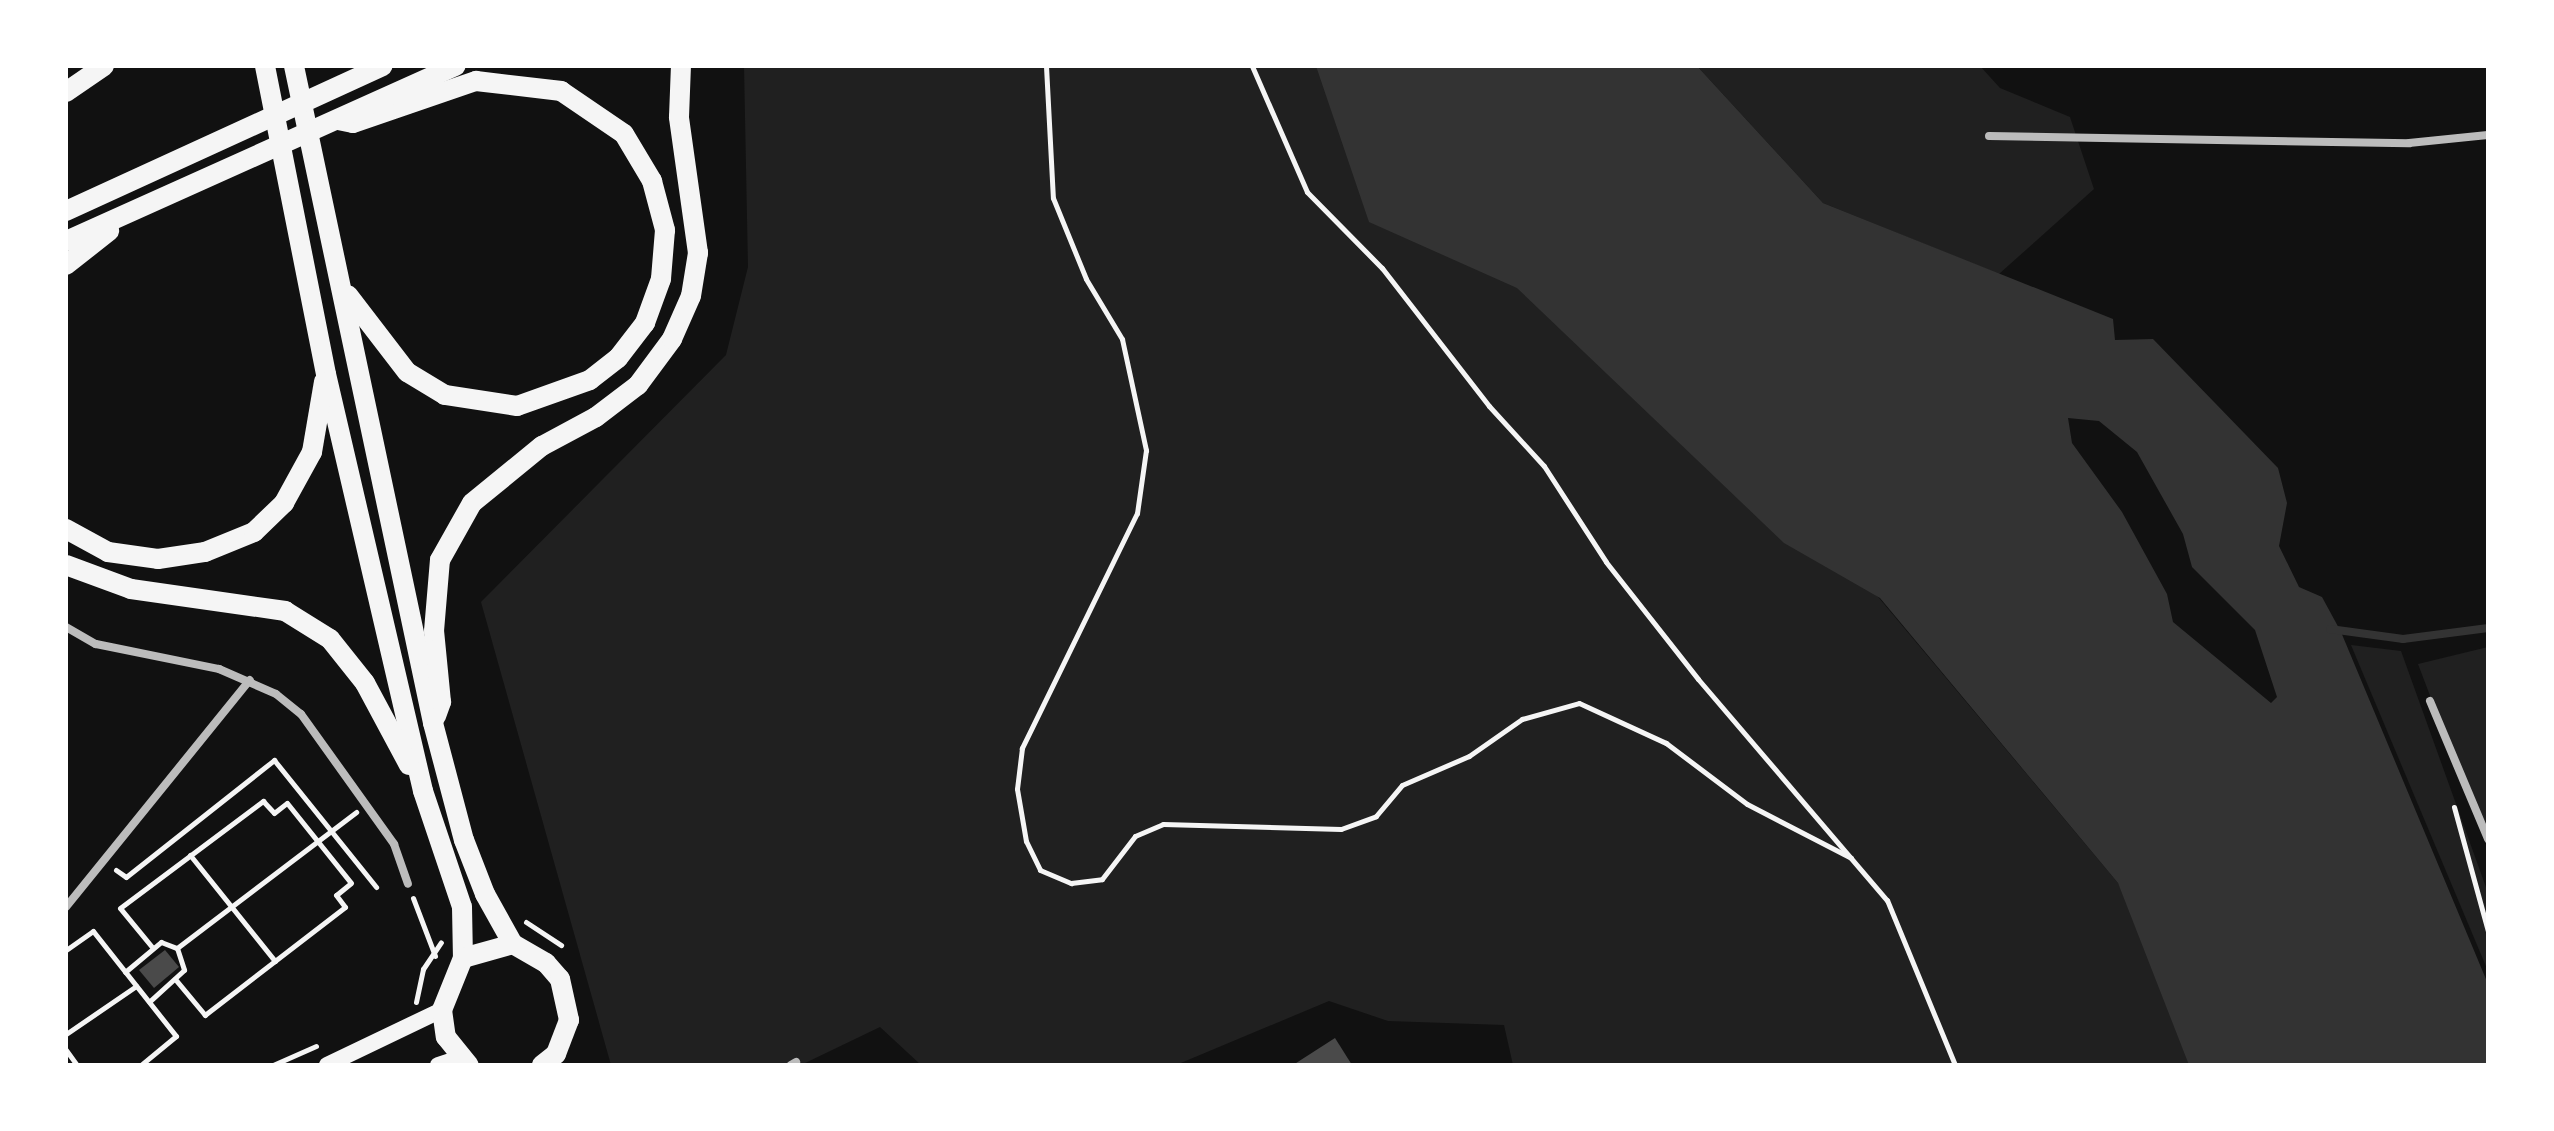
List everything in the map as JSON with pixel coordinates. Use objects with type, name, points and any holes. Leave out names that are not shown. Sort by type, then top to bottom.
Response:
[{"type":"main road","points":[[66,92],[104,66]]},
{"type":"main road","points":[[265,66],[326,374],[423,791],[462,907],[463,958],[442,1010],[446,1037],[465,1061],[438,1065]]},
{"type":"main road","points":[[66,211],[220,144],[382,66]]},
{"type":"main road","points":[[66,241],[456,66]]},
{"type":"main road","points":[[433,723],[441,702],[434,631],[440,560],[472,503],[542,446],[596,417],[638,385],[672,339],[691,296],[698,253],[679,117],[681,66]]},
{"type":"main road","points":[[292,67],[433,723],[464,840],[485,894],[513,944],[546,963],[568,999],[569,1020],[551,1061]]},
{"type":"main road","points":[[338,120],[353,123],[476,81],[561,91],[624,134],[652,181],[665,230],[661,279],[645,323],[618,358],[590,380],[517,406],[479,404],[445,395],[407,372],[363,320],[338,278]]},
{"type":"main road","points":[[66,265],[146,206]]},
{"type":"main road","points":[[66,529],[108,552],[158,559],[205,552],[254,532],[284,503],[312,452],[326,374]]},
{"type":"main road","points":[[66,565],[131,589],[285,611],[330,639],[365,683],[423,791]]},
{"type":"main road","points":[[463,958],[513,944]]},
{"type":"main road","points":[[327,1065],[442,1010]]},
{"type":"street","points":[[1989,136],[2409,143],[2488,135]]},
{"type":"street","points":[[66,627],[96,644],[191,662],[250,680],[301,714],[394,844],[408,884]]},
{"type":"street","points":[[66,907],[250,680]]},
{"type":"street","points":[[2430,701],[2488,839]]},
{"type":"path","points":[[1046,66],[1053,198],[1086,279],[1122,339],[1146,450],[1137,513],[1022,748],[1017,789],[1026,841],[1040,870],[1071,883],[1102,879],[1135,836],[1163,824],[1341,829],[1376,816],[1402,785],[1469,756],[1522,719],[1579,703],[1666,743],[1747,804],[1851,858]]},
{"type":"path","points":[[1252,66],[1307,192],[1382,268],[1489,406],[1544,466],[1606,562],[1698,679],[1887,900],[1955,1065]]},
{"type":"path","points":[[103,861],[126,877],[274,760],[376,887]]},
{"type":"path","points":[[2451,794],[2472,887],[2488,931]]},
{"type":"path","points":[[152,947],[120,908],[263,801],[274,813],[287,803],[351,883],[336,895],[345,907],[205,1015],[175,979]]},
{"type":"path","points":[[177,948],[366,804]]},
{"type":"path","points":[[190,855],[275,961]]},
{"type":"path","points":[[408,884],[426,936]]},
{"type":"path","points":[[66,950],[93,931],[176,1036],[141,1065]]},
{"type":"path","points":[[125,972],[161,942],[177,948]]},
{"type":"path","points":[[149,1002],[184,970],[177,948]]},
{"type":"path","points":[[66,1034],[136,986]]},
{"type":"path","points":[[66,1050],[77,1065]]},
{"type":"shaded area","points":[[744,66],[1367,66],[1879,598],[2118,883],[2211,1065],[1513,1065],[1504,1025],[1388,1021],[1329,1001],[1176,1065],[921,1065],[880,1027],[801,1065],[611,1065],[481,602],[726,355],[748,267]]},
{"type":"shaded area","points":[[1316,66],[1697,66],[1823,203],[2113,319],[2115,340],[2153,339],[2278,468],[2287,503],[2279,546],[2299,587],[2322,597],[2341,632],[2488,984],[2488,1065],[2189,1065],[2118,883],[1880,598],[1784,543],[1517,288],[1369,222]],"holes":[[[2068,418],[2099,421],[2137,452],[2183,534],[2192,567],[2255,630],[2277,697],[2271,703],[2173,622],[2167,594],[2122,512],[2072,443]]]},
{"type":"shaded area","points":[[1697,66],[1980,66],[2000,88],[2070,117],[2094,189],[1999,274],[1823,203]]},
{"type":"shaded area","points":[[2351,645],[2401,651],[2488,893],[2488,971]]},
{"type":"shaded area","points":[[2488,647],[2488,848],[2418,664]]},
{"type":"building","points":[[165,950],[179,967],[154,988],[139,970]]},
{"type":"building","points":[[1335,1038],[1352,1065],[1293,1065]]},
{"type":"waterway","points":[[2330,629],[2403,639],[2488,628]]}]
